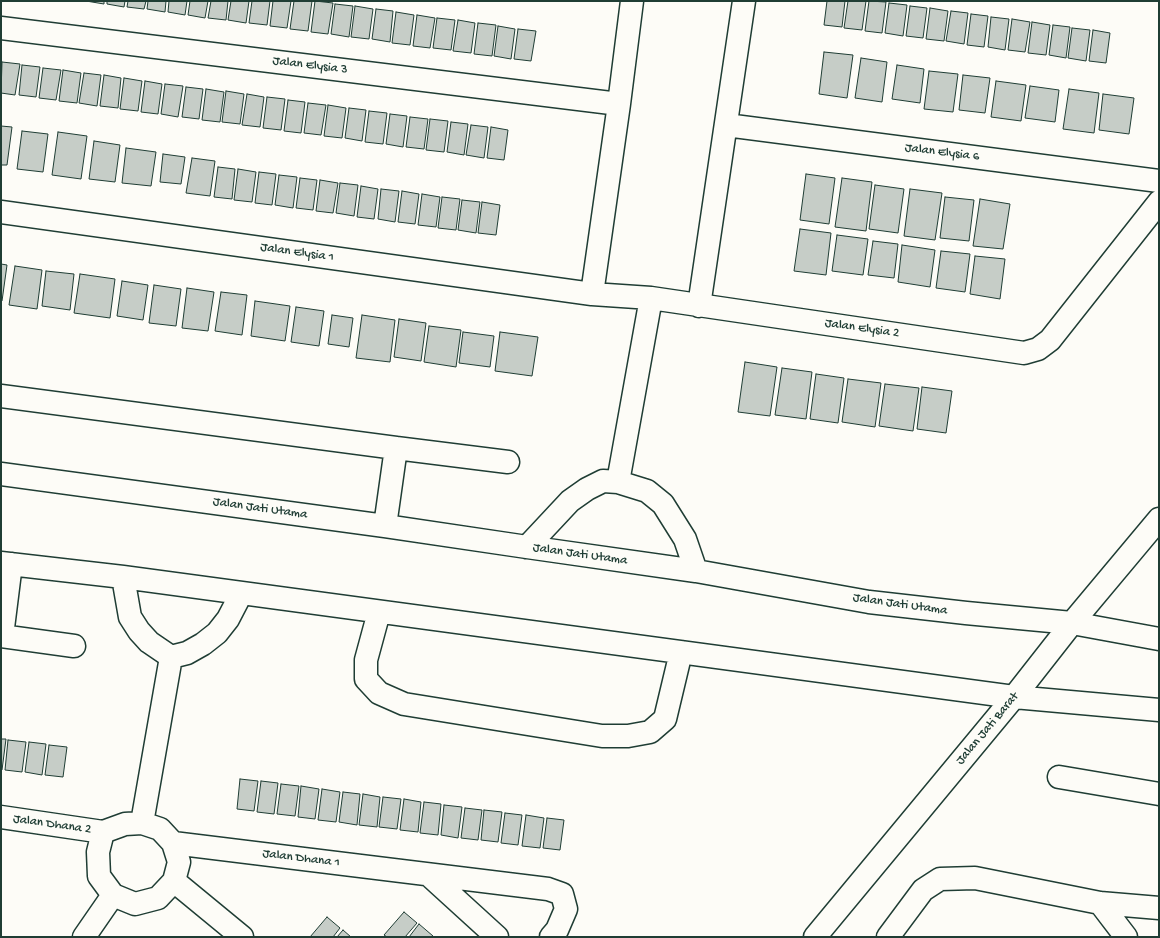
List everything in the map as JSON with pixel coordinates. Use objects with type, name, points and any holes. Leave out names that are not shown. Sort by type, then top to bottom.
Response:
[{"type":"street","points":[[592,294],[632,1]]},
{"type":"street","points":[[699,306],[744,1]]},
{"type":"street","name":"Jalan Elysia 3","points":[[1,28],[619,104]]},
{"type":"street","name":"Jalan Elysia 6","points":[[726,125],[1159,181]]},
{"type":"street","name":"Jalan Elysia 2","points":[[651,298],[1024,353],[1038,349],[1050,340],[1159,202]]},
{"type":"street","name":"Jalan Elysia 1","points":[[1,212],[592,294],[651,298]]},
{"type":"street","points":[[618,482],[651,298]]},
{"type":"street","points":[[1,396],[508,462]]},
{"type":"street","points":[[385,526],[396,448]]},
{"type":"street","name":"Jalan Jati Utama","points":[[1,474],[696,570],[869,602],[1072,623],[1159,639]]},
{"type":"street","points":[[527,547],[570,501],[587,489],[603,481],[618,482],[647,491],[663,504],[685,539],[696,570]]},
{"type":"street","name":"Jalan Jati Barat","points":[[815,937],[1159,519]]},
{"type":"street","points":[[74,646],[1,636],[6,563],[1014,697],[1159,710]]},
{"type":"street","points":[[123,578],[130,617],[139,631],[149,642],[171,657],[187,653],[203,644],[217,633],[228,618],[241,594]]},
{"type":"street","points":[[378,612],[366,660],[366,679],[379,693],[404,704],[602,736],[628,736],[650,732],[666,718],[681,652]]},
{"type":"street","points":[[142,823],[171,657]]},
{"type":"street","points":[[1059,777],[1159,794]]},
{"type":"street","name":"Jalan Dhana 2","points":[[1,817],[103,832]]},
{"type":"street","points":[[142,823],[160,829],[173,843],[178,862],[174,881],[158,898],[135,904],[113,895],[99,876],[98,852],[103,832],[125,824],[142,823]]},
{"type":"street","name":"Jalan Dhana 1","points":[[173,843],[548,890],[562,894],[566,908],[557,930],[551,937]]},
{"type":"street","points":[[429,875],[497,937]]},
{"type":"street","points":[[888,937],[923,890],[940,879],[975,878],[1100,903],[1159,908]]},
{"type":"street","points":[[174,881],[242,937]]},
{"type":"street","points":[[84,937],[113,895]]},
{"type":"street","points":[[1100,903],[1126,937]]},
{"type":"building","points":[[86,1],[104,1],[104,4]]},
{"type":"building","points":[[107,1],[125,1],[124,7],[107,4]]},
{"type":"building","points":[[128,1],[146,1],[144,9],[127,7]]},
{"type":"building","points":[[148,1],[166,1],[165,12],[147,9]]},
{"type":"building","points":[[169,1],[187,1],[185,15],[168,12]]},
{"type":"building","points":[[190,1],[208,1],[205,18],[188,15]]},
{"type":"building","points":[[211,1],[228,1],[226,20],[208,18]]},
{"type":"building","points":[[231,1],[249,1],[246,23],[228,20]]},
{"type":"building","points":[[252,1],[270,1],[267,25],[249,23]]},
{"type":"building","points":[[273,1],[291,1],[287,28],[270,26]]},
{"type":"building","points":[[294,1],[312,1],[308,31],[290,29]]},
{"type":"building","points":[[315,1],[333,3],[328,34],[311,32]]},
{"type":"building","points":[[827,1],[845,1],[842,27],[824,25]]},
{"type":"building","points":[[848,1],[866,1],[862,30],[844,28]]},
{"type":"building","points":[[869,1],[886,2],[882,33],[865,31]]},
{"type":"building","points":[[889,3],[907,5],[903,36],[885,33]]},
{"type":"building","points":[[335,4],[353,6],[349,37],[331,34]]},
{"type":"building","points":[[355,6],[373,9],[369,39],[351,37]]},
{"type":"building","points":[[910,6],[927,8],[923,38],[906,36]]},
{"type":"building","points":[[930,8],[948,11],[944,41],[926,39]]},
{"type":"building","points":[[376,9],[393,11],[390,42],[372,39]]},
{"type":"building","points":[[951,11],[968,13],[964,44],[946,41]]},
{"type":"building","points":[[396,12],[414,15],[410,45],[392,43]]},
{"type":"building","points":[[971,14],[988,16],[984,47],[967,45]]},
{"type":"building","points":[[417,15],[435,18],[430,48],[413,46]]},
{"type":"building","points":[[991,17],[1009,19],[1005,50],[988,47]]},
{"type":"building","points":[[437,18],[455,20],[451,50],[433,48]]},
{"type":"building","points":[[1012,19],[1030,22],[1025,52],[1008,50]]},
{"type":"building","points":[[458,20],[475,23],[471,53],[453,51]]},
{"type":"building","points":[[1032,22],[1050,25],[1046,55],[1028,53]]},
{"type":"building","points":[[478,23],[496,25],[492,56],[474,54]]},
{"type":"building","points":[[1053,25],[1070,27],[1066,58],[1049,55]]},
{"type":"building","points":[[498,26],[515,29],[511,59],[494,56]]},
{"type":"building","points":[[1072,28],[1090,30],[1086,61],[1068,58]]},
{"type":"building","points":[[518,29],[536,31],[531,61],[514,59]]},
{"type":"building","points":[[1093,30],[1110,33],[1106,63],[1089,61]]},
{"type":"building","points":[[824,52],[853,55],[847,98],[819,94]]},
{"type":"building","points":[[861,58],[887,62],[882,102],[855,98]]},
{"type":"building","points":[[2,62],[20,64],[15,95],[1,93]]},
{"type":"building","points":[[22,65],[40,67],[36,97],[19,95]]},
{"type":"building","points":[[897,65],[924,69],[920,103],[892,99]]},
{"type":"building","points":[[43,68],[61,70],[56,100],[39,98]]},
{"type":"building","points":[[63,70],[81,73],[77,103],[59,101]]},
{"type":"building","points":[[929,71],[958,74],[953,112],[924,109]]},
{"type":"building","points":[[84,73],[101,75],[97,106],[79,103]]},
{"type":"building","points":[[104,75],[121,78],[118,108],[100,106]]},
{"type":"building","points":[[963,75],[990,78],[985,113],[959,110]]},
{"type":"building","points":[[124,78],[142,81],[138,111],[120,109]]},
{"type":"building","points":[[145,81],[162,84],[158,114],[141,112]]},
{"type":"building","points":[[996,81],[1026,85],[1021,121],[991,117]]},
{"type":"building","points":[[165,84],[183,86],[178,117],[161,114]]},
{"type":"building","points":[[1030,86],[1059,90],[1055,122],[1025,118]]},
{"type":"building","points":[[186,87],[203,89],[199,119],[182,117]]},
{"type":"building","points":[[206,89],[224,92],[220,122],[202,120]]},
{"type":"building","points":[[1069,89],[1099,93],[1094,133],[1063,129]]},
{"type":"building","points":[[226,91],[244,94],[240,124],[222,122]]},
{"type":"building","points":[[247,94],[264,97],[260,127],[242,125]]},
{"type":"building","points":[[1103,94],[1134,98],[1129,134],[1099,130]]},
{"type":"building","points":[[267,97],[285,99],[281,130],[263,128]]},
{"type":"building","points":[[288,100],[305,102],[301,133],[284,131]]},
{"type":"building","points":[[308,103],[326,105],[321,135],[304,133]]},
{"type":"building","points":[[328,105],[346,108],[342,138],[324,136]]},
{"type":"building","points":[[349,108],[366,110],[362,141],[345,138]]},
{"type":"building","points":[[369,111],[387,113],[383,144],[365,142]]},
{"type":"building","points":[[390,114],[407,116],[403,147],[386,144]]},
{"type":"building","points":[[410,117],[428,119],[424,149],[406,147]]},
{"type":"building","points":[[430,119],[448,121],[444,152],[426,150]]},
{"type":"building","points":[[451,122],[468,124],[464,155],[447,152]]},
{"type":"building","points":[[471,125],[488,127],[484,158],[466,155]]},
{"type":"building","points":[[1,126],[12,127],[7,165],[1,165]]},
{"type":"building","points":[[491,127],[508,130],[504,160],[487,158]]},
{"type":"building","points":[[22,131],[48,134],[43,172],[17,169]]},
{"type":"building","points":[[58,132],[87,136],[81,179],[52,175]]},
{"type":"building","points":[[94,141],[120,145],[115,182],[89,179]]},
{"type":"building","points":[[126,148],[156,152],[151,186],[122,183]]},
{"type":"building","points":[[163,154],[185,157],[181,184],[160,182]]},
{"type":"building","points":[[192,158],[215,161],[210,196],[186,193]]},
{"type":"building","points":[[218,167],[235,169],[232,199],[214,197]]},
{"type":"building","points":[[238,169],[256,172],[252,202],[234,200]]},
{"type":"building","points":[[259,172],[276,174],[272,205],[255,203]]},
{"type":"building","points":[[806,174],[835,178],[829,224],[800,220]]},
{"type":"building","points":[[279,175],[297,177],[293,208],[275,205]]},
{"type":"building","points":[[300,178],[317,180],[313,210],[296,208]]},
{"type":"building","points":[[842,178],[872,182],[866,231],[835,227]]},
{"type":"building","points":[[320,180],[338,183],[333,213],[316,211]]},
{"type":"building","points":[[340,183],[358,185],[354,216],[336,213]]},
{"type":"building","points":[[875,185],[904,189],[898,233],[869,229]]},
{"type":"building","points":[[361,186],[378,189],[374,219],[357,217]]},
{"type":"building","points":[[381,189],[399,191],[395,222],[378,219]]},
{"type":"building","points":[[910,189],[942,193],[935,240],[904,236]]},
{"type":"building","points":[[402,191],[419,194],[415,224],[398,222]]},
{"type":"building","points":[[422,194],[440,197],[436,227],[418,225]]},
{"type":"building","points":[[442,197],[460,199],[456,230],[438,228]]},
{"type":"building","points":[[945,197],[974,200],[969,241],[940,238]]},
{"type":"building","points":[[980,199],[1010,204],[1003,249],[973,246]]},
{"type":"building","points":[[462,200],[480,202],[476,233],[458,230]]},
{"type":"building","points":[[482,202],[500,205],[496,235],[478,233]]},
{"type":"building","points":[[800,229],[831,233],[826,275],[794,271]]},
{"type":"building","points":[[837,235],[868,239],[863,275],[832,271]]},
{"type":"building","points":[[873,241],[898,244],[894,278],[868,275]]},
{"type":"building","points":[[902,245],[935,250],[930,287],[898,282]]},
{"type":"building","points":[[941,251],[970,254],[965,292],[936,288]]},
{"type":"building","points":[[975,256],[1005,259],[1000,299],[970,294]]},
{"type":"building","points":[[1,264],[7,265],[2,301],[1,301]]},
{"type":"building","points":[[15,266],[42,270],[37,309],[9,305]]},
{"type":"building","points":[[46,271],[74,274],[70,310],[42,306]]},
{"type":"building","points":[[80,274],[115,279],[110,318],[74,313]]},
{"type":"building","points":[[122,281],[148,285],[143,320],[117,316]]},
{"type":"building","points":[[154,285],[181,289],[176,326],[149,323]]},
{"type":"building","points":[[187,288],[214,292],[208,331],[182,328]]},
{"type":"building","points":[[221,292],[247,295],[242,335],[215,331]]},
{"type":"building","points":[[255,301],[290,306],[285,341],[251,336]]},
{"type":"building","points":[[296,307],[324,311],[319,346],[291,342]]},
{"type":"building","points":[[332,315],[353,318],[349,347],[328,344]]},
{"type":"building","points":[[362,315],[395,320],[390,362],[356,358]]},
{"type":"building","points":[[399,319],[426,323],[421,361],[394,357]]},
{"type":"building","points":[[429,326],[461,330],[456,367],[424,362]]},
{"type":"building","points":[[463,332],[494,336],[490,367],[459,363]]},
{"type":"building","points":[[500,332],[538,337],[532,376],[495,371]]},
{"type":"building","points":[[745,362],[777,367],[770,416],[738,412]]},
{"type":"building","points":[[782,368],[812,372],[806,419],[775,415]]},
{"type":"building","points":[[816,374],[844,378],[838,423],[810,419]]},
{"type":"building","points":[[848,379],[881,383],[875,427],[842,422]]},
{"type":"building","points":[[885,384],[919,388],[913,431],[879,426]]},
{"type":"building","points":[[922,387],[952,391],[946,433],[917,429]]},
{"type":"building","points":[[1,739],[6,739],[2,770],[1,770]]},
{"type":"building","points":[[8,740],[26,742],[22,772],[5,770]]},
{"type":"building","points":[[29,742],[46,744],[42,775],[25,772]]},
{"type":"building","points":[[49,745],[67,747],[63,777],[45,775]]},
{"type":"building","points":[[240,779],[258,781],[254,811],[237,809]]},
{"type":"building","points":[[261,781],[278,783],[274,814],[257,812]]},
{"type":"building","points":[[281,784],[299,786],[295,816],[277,814]]},
{"type":"building","points":[[301,786],[319,789],[315,819],[298,817]]},
{"type":"building","points":[[322,789],[340,792],[336,822],[318,820]]},
{"type":"building","points":[[343,792],[360,794],[357,825],[339,822]]},
{"type":"building","points":[[363,794],[380,797],[377,827],[359,825]]},
{"type":"building","points":[[383,797],[401,799],[397,829],[379,827]]},
{"type":"building","points":[[404,799],[421,802],[418,832],[400,830]]},
{"type":"building","points":[[424,802],[441,804],[438,835],[420,833]]},
{"type":"building","points":[[444,805],[462,807],[458,838],[441,835]]},
{"type":"building","points":[[465,808],[482,810],[478,840],[461,838]]},
{"type":"building","points":[[484,810],[502,812],[498,842],[481,840]]},
{"type":"building","points":[[505,813],[522,815],[518,845],[501,843]]},
{"type":"building","points":[[526,815],[544,818],[540,848],[522,846]]},
{"type":"building","points":[[547,818],[564,820],[560,850],[543,848]]},
{"type":"building","points":[[404,912],[417,923],[405,937],[387,937],[384,935]]},
{"type":"building","points":[[327,917],[340,928],[333,937],[310,937]]},
{"type":"building","points":[[419,924],[433,936],[409,937]]},
{"type":"building","points":[[343,930],[351,937],[337,937]]}]
